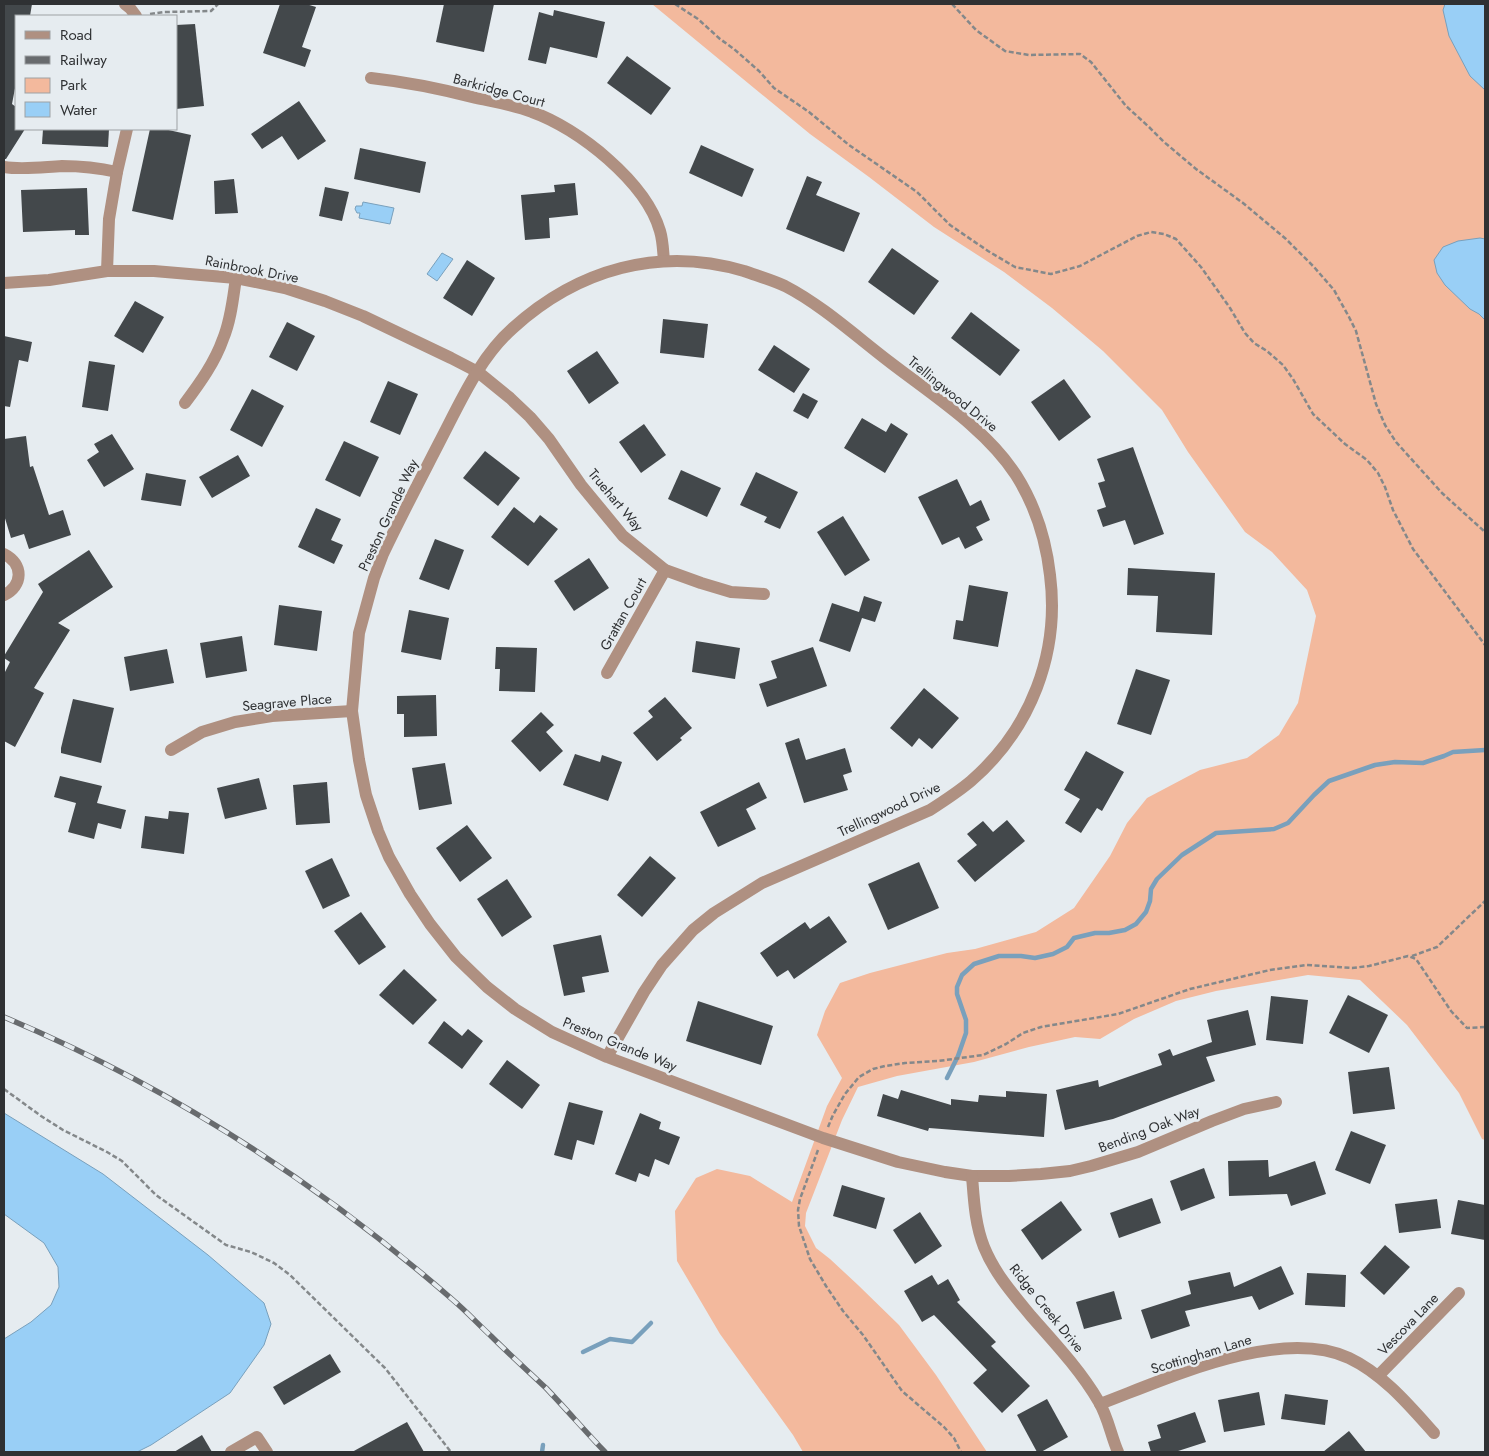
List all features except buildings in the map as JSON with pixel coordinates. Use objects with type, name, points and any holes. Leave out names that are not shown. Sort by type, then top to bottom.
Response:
[{"type":"street","points":[[125,4],[135,15]]},
{"type":"street","name":"Barkridge Court","points":[[371,78],[398,81],[493,101],[532,112],[558,124],[586,142],[631,183],[648,205],[660,231],[664,261]]},
{"type":"street","points":[[107,271],[109,220],[127,130]]},
{"type":"street","points":[[4,167],[92,167],[117,172]]},
{"type":"street","name":"Trellingwood Drive","points":[[478,372],[500,341],[514,327],[553,297],[575,285],[620,268],[664,261],[691,261],[715,264],[761,277],[784,286],[814,304],[951,408],[987,441],[1004,458],[1017,477],[1038,522],[1045,543],[1052,590],[1052,622],[1044,668],[1026,713],[1000,751],[972,781],[930,810],[762,883],[714,913],[693,930],[662,965],[644,992],[607,1057]]},
{"type":"street","name":"Rainbrook Drive","points":[[4,283],[49,280],[107,271],[196,273],[236,278],[285,288],[325,301],[363,316],[478,372]]},
{"type":"street","points":[[185,403],[212,363],[223,339],[229,320],[236,278]]},
{"type":"street","name":"Truehart Way","points":[[478,372],[510,398],[549,438],[581,485],[623,536],[665,570],[731,592],[764,594]]},
{"type":"street","name":"Preston Grande Way","points":[[478,372],[465,392],[399,519],[383,554],[374,578],[359,633],[352,711],[359,760],[366,794],[378,831],[410,894],[430,924],[456,957],[487,987],[515,1009],[552,1032],[607,1057],[823,1138],[898,1162],[972,1176]]},
{"type":"street","points":[[4,554],[16,563],[18,575],[16,586],[4,596]]},
{"type":"street","name":"Grattan Court","points":[[607,673],[665,570]]},
{"type":"street","name":"Seagrave Place","points":[[171,750],[202,732],[235,722],[272,716],[352,711]]},
{"type":"street","name":"Bending Oak Way","points":[[972,1176],[1041,1174],[1091,1166],[1138,1152],[1212,1120],[1244,1109],[1276,1102]]},
{"type":"street","name":"Ridge Creek Drive","points":[[972,1176],[974,1212],[978,1230],[994,1266],[1005,1285],[1072,1364],[1100,1404],[1118,1452]]},
{"type":"street","name":"Vescova Lane","points":[[1378,1376],[1459,1293]]},
{"type":"street","name":"Scottingham Lane","points":[[1100,1404],[1211,1363],[1267,1350],[1311,1348],[1334,1352],[1349,1358],[1378,1376],[1434,1432]]},
{"type":"street","points":[[231,1452],[257,1437],[266,1452]]},
{"type":"path","points":[[143,15],[164,12],[211,11],[218,4]]},
{"type":"path","points":[[675,4],[698,19],[734,49],[759,71],[774,88],[809,112],[849,145],[917,192],[958,231],[1015,267],[1051,274],[1080,266],[1137,236],[1151,232],[1164,234],[1176,239],[1201,267],[1245,333],[1254,343],[1283,365],[1313,414],[1345,444],[1367,460],[1378,473],[1413,549],[1485,645]]},
{"type":"path","points":[[952,4],[976,30],[1006,51],[1029,55],[1080,54],[1091,62],[1126,106],[1164,142],[1286,239],[1334,290],[1349,317],[1356,331],[1376,404],[1385,425],[1396,442],[1442,493],[1485,532]]},
{"type":"path","points":[[961,1452],[954,1438],[944,1427],[902,1391],[863,1335],[843,1311],[810,1259],[799,1226],[798,1210],[802,1194],[832,1115],[845,1094],[859,1077],[885,1066],[983,1055],[1023,1033],[1042,1027],[1118,1014],[1190,989],[1270,970],[1307,965],[1352,968],[1412,956],[1437,947],[1485,901]]},
{"type":"path","points":[[1412,956],[1416,959],[1451,1011],[1467,1028],[1485,1027]]},
{"type":"path","points":[[4,1089],[63,1130],[122,1161],[156,1195],[226,1245],[238,1247],[259,1255],[290,1275],[385,1368],[451,1452]]},
{"type":"green space","points":[[652,4],[1485,4],[1485,1140],[1482,1139],[1459,1093],[1407,1025],[1360,980],[1308,975],[1216,991],[1176,1001],[1134,1019],[1100,1039],[1075,1037],[974,1062],[897,1076],[858,1087],[842,1120],[806,1213],[805,1226],[816,1248],[899,1325],[936,1375],[987,1452],[803,1452],[793,1435],[720,1334],[677,1261],[675,1211],[696,1178],[717,1169],[750,1176],[792,1202],[827,1106],[842,1078],[817,1035],[825,1011],[840,983],[870,973],[947,953],[975,949],[1036,932],[1074,908],[1110,856],[1127,823],[1147,798],[1200,770],[1247,758],[1279,735],[1298,703],[1316,616],[1307,590],[1272,552],[1245,532],[1188,452],[1162,410],[1103,351],[1052,308],[1004,272],[934,227],[810,134]]},
{"type":"water","points":[[1445,4],[1485,4],[1485,90],[1470,76],[1449,36],[1443,10]]},
{"type":"water","points":[[363,202],[394,208],[390,224],[359,218],[360,213],[357,213],[355,209],[356,206],[362,206]]},
{"type":"water","points":[[1485,239],[1485,320],[1470,309],[1445,285],[1437,273],[1434,260],[1443,247],[1458,241]]},
{"type":"water","points":[[442,253],[453,259],[437,281],[427,274]]},
{"type":"water","points":[[4,1113],[103,1174],[208,1255],[264,1303],[271,1324],[264,1345],[230,1393],[151,1445],[137,1452],[4,1452],[4,1339],[31,1322],[51,1305],[59,1287],[58,1267],[44,1243],[4,1214]]},
{"type":"waterway","points":[[947,1078],[958,1056],[966,1033],[966,1020],[957,994],[957,987],[962,975],[974,964],[999,956],[1035,958],[1053,954],[1067,947],[1074,938],[1095,933],[1125,930],[1136,924],[1146,912],[1150,901],[1151,889],[1157,879],[1182,855],[1216,833],[1274,829],[1288,823],[1329,781],[1375,765],[1395,762],[1423,763],[1453,752],[1485,750]]},
{"type":"waterway","points":[[583,1352],[610,1339],[632,1342],[651,1323]]},
{"type":"waterway","points":[[542,1452],[543,1445]]},
{"type":"railway","points":[[4,1017],[65,1044],[183,1106],[240,1140],[349,1216],[402,1257],[463,1309],[546,1388],[605,1452]]}]
